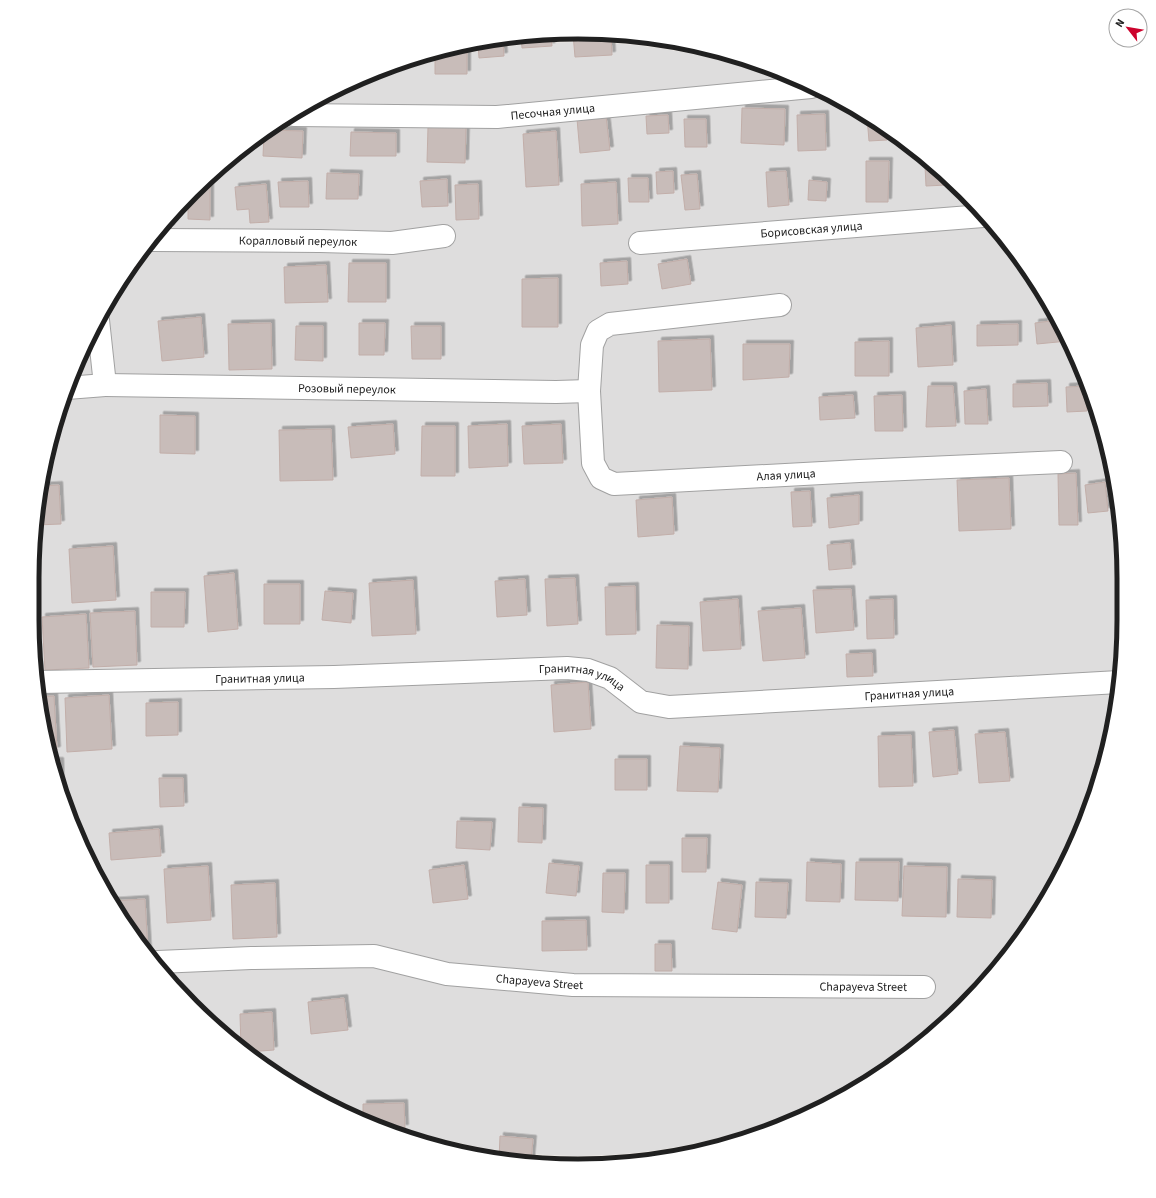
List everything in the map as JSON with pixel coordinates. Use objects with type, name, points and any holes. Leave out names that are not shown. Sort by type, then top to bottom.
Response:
[{"type":"street","name":"Песочная улица","points":[[303,115],[497,117],[801,88]]},
{"type":"street","name":"Борисовская улица","points":[[640,243],[977,216]]},
{"type":"street","name":"Коралловый переулок","points":[[158,240],[392,243],[444,236]]},
{"type":"street","name":"Алая улица","points":[[780,305],[610,324],[598,332],[592,345],[589,391],[593,464],[601,478],[614,484],[1061,462]]},
{"type":"street","points":[[99,332],[105,385]]},
{"type":"street","name":"Розовый переулок","points":[[74,387],[105,385],[556,392],[589,391]]},
{"type":"street","name":"Гранитная улица","points":[[43,682],[334,677],[567,668],[595,672],[610,678],[641,702],[669,707],[1113,682]]},
{"type":"street","name":"Chapayeva Street","points":[[162,962],[251,958],[374,956],[447,974],[573,985],[924,987]]},
{"type":"shaded area","points":[[578,42],[633,44],[687,52],[740,66],[791,84],[845,110],[906,150],[933,173],[959,197],[1006,250],[1045,309],[1061,340],[1076,372],[1099,438],[1107,473],[1116,543],[1117,620],[1116,655],[1112,690],[1107,725],[1099,760],[1088,793],[1076,826],[1045,890],[1006,948],[983,975],[959,1001],[906,1048],[845,1088],[791,1114],[740,1132],[687,1146],[633,1154],[578,1156],[523,1154],[469,1146],[416,1132],[365,1114],[311,1088],[250,1048],[223,1025],[197,1001],[150,948],[111,890],[95,858],[80,826],[57,760],[49,725],[40,655],[39,578],[40,543],[44,508],[49,473],[57,438],[68,405],[80,372],[111,308],[150,250],[173,223],[197,197],[250,150],[309,111],[331,100],[365,84],[416,66],[469,52],[523,44]]},
{"type":"building","points":[[573,39],[611,40],[612,55],[575,57]]},
{"type":"building","points":[[552,40],[552,46],[522,48],[521,42]]},
{"type":"building","points":[[503,45],[504,56],[479,58],[478,48]]},
{"type":"building","points":[[467,50],[467,74],[435,74],[435,58]]},
{"type":"building","points":[[742,108],[785,109],[784,145],[741,143]]},
{"type":"building","points":[[825,114],[826,150],[798,151],[797,115]]},
{"type":"building","points":[[668,115],[669,133],[647,134],[646,116]]},
{"type":"building","points":[[606,116],[610,150],[580,153],[577,119]]},
{"type":"building","points":[[684,119],[706,119],[707,147],[685,147]]},
{"type":"building","points":[[868,124],[887,137],[887,140],[869,141]]},
{"type":"building","points":[[428,127],[466,127],[465,163],[427,162]]},
{"type":"building","points":[[279,130],[303,131],[302,158],[263,156],[264,141]]},
{"type":"building","points":[[556,131],[559,185],[526,187],[523,134]]},
{"type":"building","points":[[351,132],[396,133],[396,156],[350,156]]},
{"type":"building","points":[[866,161],[889,161],[888,202],[866,202]]},
{"type":"building","points":[[925,166],[946,185],[926,186]]},
{"type":"building","points":[[673,171],[674,193],[657,194],[656,172]]},
{"type":"building","points":[[786,171],[789,205],[768,207],[766,172]]},
{"type":"building","points":[[327,173],[359,174],[358,199],[326,199]]},
{"type":"building","points":[[697,174],[700,209],[685,210],[681,175]]},
{"type":"building","points":[[628,178],[648,178],[649,202],[629,202]]},
{"type":"building","points":[[447,179],[448,206],[422,207],[420,181]]},
{"type":"building","points":[[809,180],[827,182],[826,201],[808,200]]},
{"type":"building","points":[[308,181],[309,207],[280,207],[278,182]]},
{"type":"building","points":[[616,182],[618,224],[582,226],[581,184]]},
{"type":"building","points":[[266,184],[269,222],[250,223],[249,209],[237,210],[235,187]]},
{"type":"building","points":[[478,184],[479,219],[456,220],[455,185]]},
{"type":"building","points":[[210,185],[210,220],[188,219],[188,207]]},
{"type":"building","points":[[687,259],[691,284],[662,289],[658,264]]},
{"type":"building","points":[[627,261],[628,284],[601,286],[600,263]]},
{"type":"building","points":[[349,263],[386,263],[386,302],[348,302]]},
{"type":"building","points":[[326,265],[328,302],[285,303],[284,267]]},
{"type":"building","points":[[558,278],[558,327],[522,327],[522,279]]},
{"type":"building","points":[[201,317],[204,357],[162,361],[158,321]]},
{"type":"building","points":[[1051,321],[1062,342],[1037,344],[1035,323]]},
{"type":"building","points":[[271,323],[272,369],[229,370],[228,324]]},
{"type":"building","points":[[359,323],[385,323],[384,355],[359,355]]},
{"type":"building","points":[[1018,324],[1018,345],[977,346],[977,325]]},
{"type":"building","points":[[951,325],[953,365],[918,367],[916,328]]},
{"type":"building","points":[[296,326],[323,326],[323,361],[295,360]]},
{"type":"building","points":[[411,326],[441,326],[441,359],[412,359]]},
{"type":"building","points":[[710,339],[712,390],[659,392],[658,341]]},
{"type":"building","points":[[889,341],[889,376],[855,376],[855,342]]},
{"type":"building","points":[[743,344],[790,344],[789,377],[743,380]]},
{"type":"building","points":[[1047,383],[1048,406],[1013,407],[1013,384]]},
{"type":"building","points":[[928,386],[953,386],[956,426],[926,427]]},
{"type":"building","points":[[1081,386],[1087,401],[1087,411],[1067,412],[1066,387]]},
{"type":"building","points":[[986,389],[988,424],[965,424],[964,391]]},
{"type":"building","points":[[853,395],[855,418],[820,420],[819,397]]},
{"type":"building","points":[[902,395],[903,431],[875,431],[874,396]]},
{"type":"building","points":[[160,415],[195,416],[195,454],[160,453]]},
{"type":"building","points":[[393,424],[395,454],[351,458],[348,427]]},
{"type":"building","points":[[507,424],[508,466],[469,468],[468,426]]},
{"type":"building","points":[[561,424],[563,463],[524,464],[522,426]]},
{"type":"building","points":[[422,426],[455,426],[455,476],[421,476]]},
{"type":"building","points":[[331,429],[333,480],[280,481],[279,430]]},
{"type":"building","points":[[1076,473],[1078,525],[1059,525],[1058,474]]},
{"type":"building","points":[[1009,478],[1011,529],[959,531],[957,480]]},
{"type":"building","points":[[1105,482],[1108,511],[1088,513],[1085,485]]},
{"type":"building","points":[[59,485],[61,524],[42,525],[47,486]]},
{"type":"building","points":[[810,491],[812,526],[793,527],[791,492]]},
{"type":"building","points":[[859,495],[859,524],[829,528],[827,498]]},
{"type":"building","points":[[672,497],[674,534],[638,537],[636,500]]},
{"type":"building","points":[[850,543],[852,568],[829,570],[827,545]]},
{"type":"building","points":[[113,546],[116,600],[72,603],[69,549]]},
{"type":"building","points":[[234,573],[238,629],[208,632],[204,576]]},
{"type":"building","points":[[575,578],[578,624],[547,626],[545,579]]},
{"type":"building","points":[[525,579],[527,615],[497,617],[495,581]]},
{"type":"building","points":[[413,580],[416,634],[372,636],[369,583]]},
{"type":"building","points":[[264,584],[300,584],[300,624],[264,624]]},
{"type":"building","points":[[635,586],[636,634],[606,635],[605,587]]},
{"type":"building","points":[[851,589],[854,630],[816,633],[813,590]]},
{"type":"building","points":[[325,591],[353,593],[351,623],[322,620]]},
{"type":"building","points":[[151,592],[185,592],[184,627],[151,627]]},
{"type":"building","points":[[738,599],[741,649],[703,651],[700,602]]},
{"type":"building","points":[[893,599],[894,638],[867,639],[866,600]]},
{"type":"building","points":[[801,608],[805,658],[763,661],[758,611]]},
{"type":"building","points":[[135,611],[137,665],[93,667],[90,613]]},
{"type":"building","points":[[86,614],[89,668],[45,670],[42,617]]},
{"type":"building","points":[[657,625],[689,626],[688,669],[656,668]]},
{"type":"building","points":[[872,653],[873,676],[847,677],[846,654]]},
{"type":"building","points":[[588,682],[591,729],[554,732],[551,685]]},
{"type":"building","points":[[109,695],[112,749],[67,752],[65,698]]},
{"type":"building","points":[[54,696],[57,750],[55,750],[49,725],[45,697]]},
{"type":"building","points":[[178,702],[178,735],[146,736],[146,703]]},
{"type":"building","points":[[954,730],[958,774],[933,777],[929,732]]},
{"type":"building","points":[[1005,732],[1010,781],[979,783],[975,734]]},
{"type":"building","points":[[911,735],[913,786],[879,787],[878,736]]},
{"type":"building","points":[[680,746],[720,748],[718,792],[677,791]]},
{"type":"building","points":[[615,759],[647,759],[647,790],[615,790]]},
{"type":"building","points":[[57,761],[60,761],[60,770]]},
{"type":"building","points":[[159,778],[183,778],[184,806],[160,807]]},
{"type":"building","points":[[519,807],[543,808],[542,843],[518,842]]},
{"type":"building","points":[[457,821],[492,822],[490,850],[456,848]]},
{"type":"building","points":[[159,829],[161,856],[111,860],[109,833]]},
{"type":"building","points":[[682,838],[707,838],[706,872],[682,872]]},
{"type":"building","points":[[807,862],[841,864],[840,902],[806,901]]},
{"type":"building","points":[[856,862],[899,862],[898,901],[855,900]]},
{"type":"building","points":[[549,863],[579,866],[576,896],[546,893]]},
{"type":"building","points":[[464,865],[468,899],[433,903],[429,870]]},
{"type":"building","points":[[646,865],[669,865],[669,903],[646,903]]},
{"type":"building","points":[[208,866],[211,920],[167,923],[164,869]]},
{"type":"building","points":[[904,866],[947,867],[946,917],[902,916]]},
{"type":"building","points":[[603,873],[625,873],[624,913],[602,912]]},
{"type":"building","points":[[958,879],[992,880],[991,918],[957,917]]},
{"type":"building","points":[[718,882],[742,885],[737,932],[712,929]]},
{"type":"building","points":[[756,882],[788,883],[786,918],[755,917]]},
{"type":"building","points":[[275,883],[277,937],[233,939],[231,885]]},
{"type":"building","points":[[145,899],[148,945],[130,919],[118,901]]},
{"type":"building","points":[[586,920],[587,950],[542,951],[542,921]]},
{"type":"building","points":[[655,944],[671,944],[672,971],[655,971]]},
{"type":"building","points":[[344,998],[348,1030],[311,1034],[308,1002]]},
{"type":"building","points":[[272,1012],[274,1050],[255,1051],[241,1040],[240,1014]]},
{"type":"building","points":[[404,1103],[405,1128],[400,1128],[363,1114],[363,1104]]},
{"type":"building","points":[[500,1136],[533,1139],[531,1157],[499,1153]]}]
